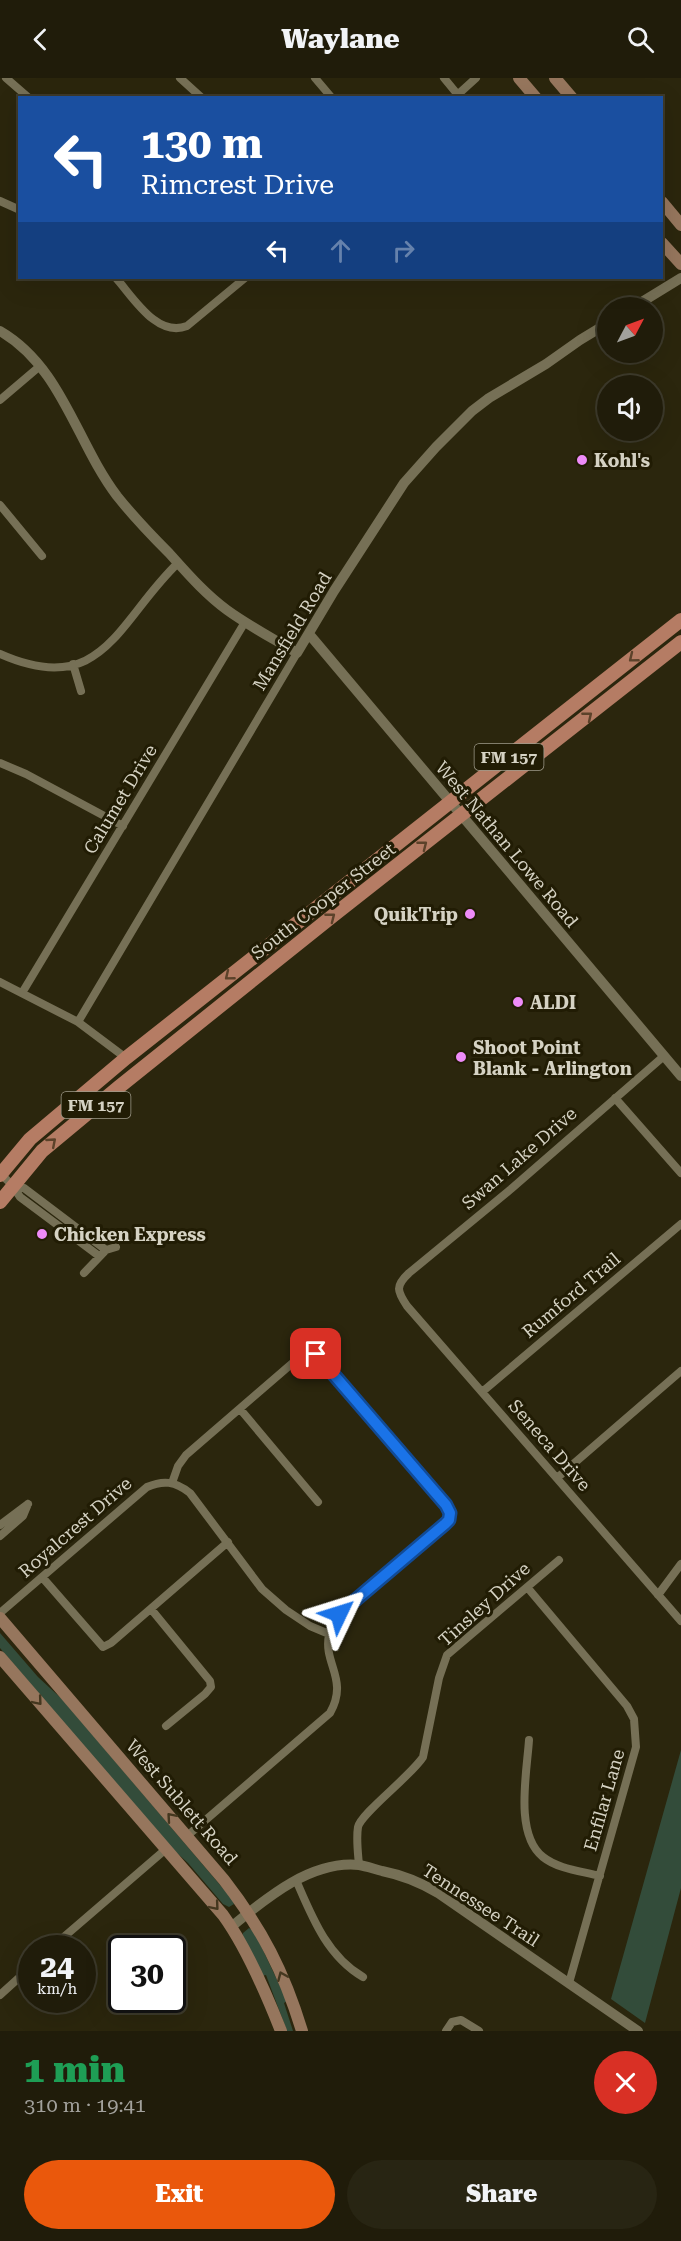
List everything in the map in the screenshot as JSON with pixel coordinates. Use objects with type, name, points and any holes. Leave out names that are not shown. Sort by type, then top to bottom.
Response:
[{"type":"main road","points":[[519,78],[534,96]]},
{"type":"main road","points":[[555,78],[570,96]]},
{"type":"main road","points":[[663,203],[681,225]]},
{"type":"main road","points":[[663,244],[681,264]]},
{"type":"main road","name":"South Cooper Street","points":[[0,1175],[30,1139],[126,1058],[681,620]]},
{"type":"main road","name":"South Cooper Street","points":[[0,1202],[42,1151],[76,1122],[285,953],[681,642]]},
{"type":"main road","points":[[275,940],[285,953]]},
{"type":"main road","name":"West Sublett Road","points":[[0,1618],[187,1836],[249,1912],[272,1951],[302,2031]]},
{"type":"main road","points":[[0,1657],[231,1927],[281,2031]]},
{"type":"street","points":[[6,78],[27,96]]},
{"type":"street","points":[[180,78],[200,96]]},
{"type":"street","points":[[315,78],[330,96]]},
{"type":"street","points":[[444,78],[456,96],[476,78]]},
{"type":"street","points":[[0,201],[18,209]]},
{"type":"street","points":[[650,297],[681,278]]},
{"type":"street","points":[[117,279],[152,319],[171,329],[187,326],[242,279]]},
{"type":"street","name":"Mansfield Road","points":[[78,1022],[297,653],[404,483],[472,411],[501,389],[546,364],[597,330]]},
{"type":"street","points":[[0,331],[19,344],[40,366],[56,388],[117,496],[177,563],[205,592],[245,622],[297,653]]},
{"type":"street","points":[[0,400],[40,366]]},
{"type":"street","points":[[0,505],[42,556]]},
{"type":"street","points":[[0,654],[32,666],[54,668],[73,664],[98,654],[112,642],[158,581],[177,563]]},
{"type":"street","name":"Calumet Drive","points":[[22,993],[245,622]]},
{"type":"street","name":"West Nathan Lowe Road","points":[[309,634],[681,1076]]},
{"type":"street","points":[[73,664],[81,691]]},
{"type":"street","points":[[0,763],[26,774],[123,826]]},
{"type":"street","points":[[0,982],[78,1022],[126,1058]]},
{"type":"street","name":"Swan Lake Drive","points":[[398,1288],[409,1273],[664,1056]]},
{"type":"street","points":[[615,1098],[681,1173]]},
{"type":"street","points":[[0,1175],[13,1186],[20,1197],[99,1256]]},
{"type":"street","points":[[13,1186],[24,1188],[106,1250]]},
{"type":"street","name":"Rumford Trail","points":[[482,1392],[681,1224]]},
{"type":"street","points":[[84,1273],[106,1250],[116,1247]]},
{"type":"street","name":"Seneca Drive","points":[[398,1288],[407,1306],[681,1621]]},
{"type":"street","points":[[187,1836],[330,1713],[336,1703],[338,1686],[329,1653],[329,1634],[339,1614],[449,1520],[450,1513],[446,1505],[312,1351],[303,1354],[186,1455],[178,1466],[172,1482],[190,1493],[256,1582],[279,1605],[310,1626],[329,1634]]},
{"type":"street","points":[[557,1478],[681,1371]]},
{"type":"street","points":[[240,1409],[318,1502]]},
{"type":"street","name":"Royalcrest Drive","points":[[0,1613],[147,1487],[163,1481],[172,1482]]},
{"type":"street","points":[[0,1525],[28,1504],[23,1516],[0,1536]]},
{"type":"street","points":[[42,1577],[103,1647],[111,1643],[228,1542]]},
{"type":"street","name":"Tinsley Drive","points":[[359,1866],[357,1831],[362,1818],[416,1768],[423,1757],[439,1678],[447,1655],[559,1560]]},
{"type":"street","points":[[658,1595],[681,1564]]},
{"type":"street","name":"Enfilar Lane","points":[[527,1587],[611,1686],[634,1719],[636,1747],[569,1983]]},
{"type":"street","points":[[151,1609],[210,1681],[211,1687],[166,1726]]},
{"type":"street","points":[[529,1740],[524,1815],[531,1841],[544,1858],[564,1867],[600,1876]]},
{"type":"street","points":[[66,1935],[165,1849]]},
{"type":"street","name":"Tennessee Trail","points":[[231,1927],[277,1891],[296,1880],[323,1870],[348,1865],[406,1877],[422,1883],[638,2031]]},
{"type":"street","points":[[296,1880],[322,1937],[351,1970],[363,1977]]},
{"type":"street","points":[[0,1995],[18,1979]]},
{"type":"street","points":[[446,2031],[452,2022],[460,2020],[479,2031]]},
{"type":"green space","points":[[0,1633],[38,1677],[63,1700],[234,1904],[229,1907],[223,1904],[188,1863],[166,1843],[0,1648]]},
{"type":"green space","points":[[681,1750],[681,1888],[645,2023],[611,1999]]},
{"type":"green space","points":[[249,1928],[254,1931],[287,2001],[284,2003],[293,2031],[287,2031],[266,1975],[262,1976],[242,1937]]},
{"type":"place","name":"Kohl's","points":[[582,460]]},
{"type":"place","name":"QuikTrip","points":[[470,914]]},
{"type":"place","name":"ALDI","points":[[518,1002]]},
{"type":"place","name":"Shoot Point Blank - Arlington","points":[[461,1057]]},
{"type":"place","name":"Chicken Express","points":[[42,1234]]},
{"type":"route","points":[[316,1354],[446,1505],[450,1513],[449,1520],[445,1524],[339,1614]]}]
